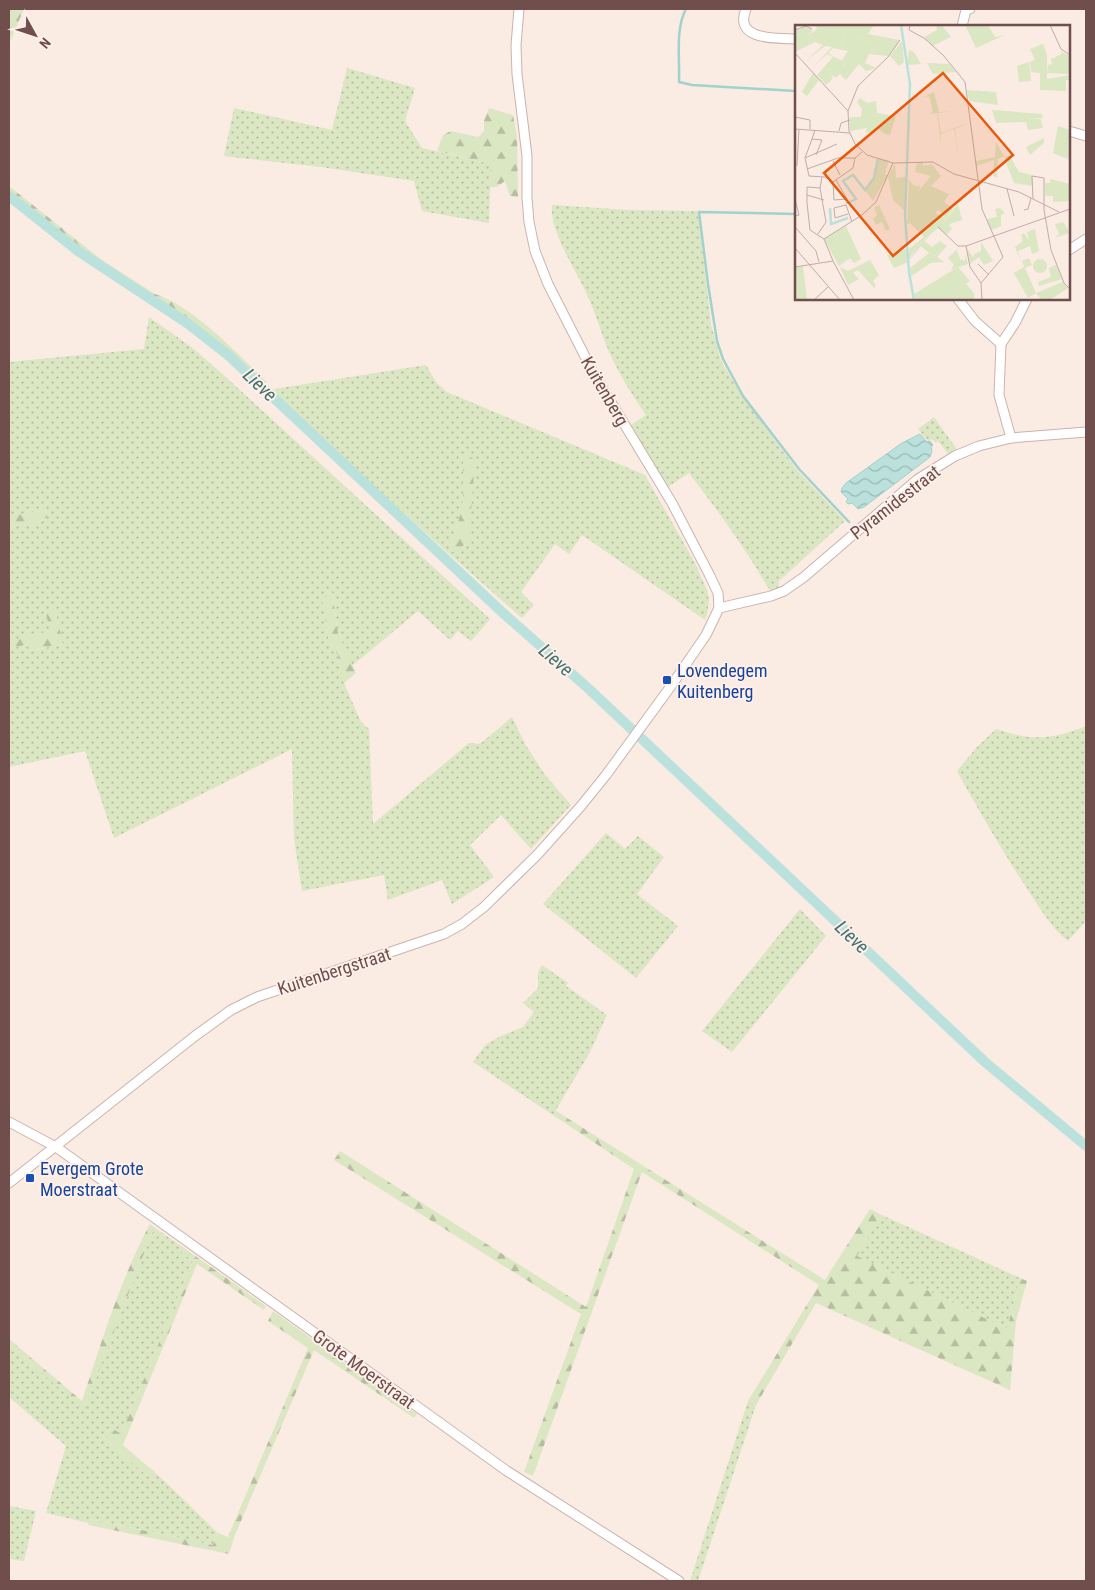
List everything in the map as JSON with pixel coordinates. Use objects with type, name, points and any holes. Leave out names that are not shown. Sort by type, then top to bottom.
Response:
[{"type":"street","name":"Kuitenberg","points":[[519,9],[516,45],[517,74],[528,156],[527,198],[529,222],[535,251],[548,284],[594,374],[672,503],[709,574],[718,593],[719,608]]},
{"type":"street","points":[[746,9],[744,24],[754,35],[795,39]]},
{"type":"street","points":[[962,25],[967,9]]},
{"type":"street","points":[[1070,131],[1086,136]]},
{"type":"street","points":[[1070,249],[1086,239]]},
{"type":"street","points":[[959,300],[975,321],[1001,344]]},
{"type":"street","points":[[1011,438],[999,395],[1001,344],[1026,300]]},
{"type":"street","name":"Pyramidestraat","points":[[719,608],[772,596],[784,591],[918,479],[955,456],[978,446],[1011,438],[1086,432]]},
{"type":"street","name":"Kuitenbergstraat","points":[[9,1183],[194,1036],[231,1010],[257,996],[444,934],[468,920],[501,892],[582,806],[634,738],[706,635],[719,608]]},
{"type":"street","name":"Grote Moerstraat","points":[[9,1122],[56,1147],[507,1471],[679,1581]]},
{"type":"green space","points":[[9,9],[24,9],[9,44]]},
{"type":"green space","points":[[347,68],[415,88],[405,121],[422,148],[491,164],[489,223],[422,211],[414,181],[321,167],[224,156],[234,108],[332,130]]},
{"type":"green space","points":[[489,108],[513,115],[517,137],[518,197],[510,196],[505,181],[497,187],[490,187],[491,164],[437,151],[443,135],[451,131],[478,137],[484,131],[484,121]]},
{"type":"green space","points":[[9,186],[102,260],[200,320],[267,382],[264,386],[232,354],[189,321],[106,268],[9,193]]},
{"type":"green space","points":[[552,205],[629,210],[698,211],[711,325],[721,361],[742,396],[797,470],[845,521],[779,581],[778,585],[780,588],[770,591],[731,530],[689,473],[665,489],[628,427],[646,415],[626,384],[609,352],[590,301],[560,241],[552,216]]},
{"type":"green space","points":[[149,317],[190,346],[218,370],[490,619],[471,641],[458,631],[450,640],[418,611],[352,666],[338,633],[332,592],[322,598],[329,642],[338,655],[344,683],[361,722],[369,729],[373,824],[469,743],[480,744],[512,717],[525,744],[545,775],[571,805],[531,849],[501,815],[470,845],[494,877],[452,904],[442,880],[388,900],[384,875],[302,891],[294,839],[292,749],[114,838],[85,751],[9,767],[9,649],[28,644],[30,651],[63,644],[51,631],[9,641],[9,527],[36,524],[47,517],[47,510],[9,516],[9,362],[144,349]]},
{"type":"green space","points":[[426,365],[436,382],[447,392],[645,475],[694,561],[707,590],[709,600],[705,620],[582,535],[569,554],[555,544],[521,592],[534,605],[522,618],[448,553],[268,390]],"holes":[[[463,463],[465,545],[448,553],[463,501]]]},
{"type":"green space","points":[[934,417],[958,451],[949,455],[938,441],[936,443],[932,439],[928,441],[918,429]]},
{"type":"green space","points":[[467,455],[475,460],[469,538],[460,548],[448,553],[463,501],[463,463]]},
{"type":"green space","points":[[47,510],[47,517],[36,524],[9,527],[9,516]]},
{"type":"green space","points":[[332,592],[338,633],[356,673],[344,683],[338,655],[329,642],[322,598]]},
{"type":"green space","points":[[55,609],[63,644],[29,651],[28,644],[9,649],[9,641],[50,631],[46,613]]},
{"type":"green space","points":[[1086,726],[1086,921],[1068,941],[1050,923],[1040,908],[999,844],[957,771],[976,748],[996,729],[1020,736],[1041,737],[1062,734]]},
{"type":"green space","points":[[606,833],[625,849],[638,836],[664,857],[637,894],[678,926],[636,978],[543,904]]},
{"type":"green space","points":[[800,909],[826,936],[732,1052],[702,1031]]},
{"type":"green space","points":[[542,965],[568,983],[566,986],[607,1015],[590,1052],[553,1115],[473,1062],[485,1045],[523,1027],[534,1012],[523,1003],[538,988],[538,972]]},
{"type":"green space","points":[[556,1111],[825,1280],[870,1209],[882,1215],[857,1256],[1007,1329],[1020,1278],[1027,1281],[1016,1321],[1010,1390],[816,1303],[756,1405],[748,1401],[819,1285],[642,1172],[533,1476],[524,1472],[581,1314],[334,1160],[340,1151],[586,1307],[634,1169],[553,1115]]},
{"type":"green space","points":[[882,1215],[1020,1278],[1007,1329],[856,1256]]},
{"type":"green space","points":[[150,1224],[155,1228],[84,1410],[9,1344],[9,1339],[82,1401],[104,1333],[139,1245]]},
{"type":"green space","points":[[155,1228],[184,1248],[182,1253],[193,1261],[121,1434],[105,1439],[153,1481],[158,1475],[218,1533],[213,1545],[90,1519],[89,1523],[46,1513],[66,1446],[9,1397],[9,1344],[84,1409]]},
{"type":"green space","points":[[184,1248],[266,1306],[264,1310],[197,1264],[123,1445],[158,1475],[153,1481],[105,1439],[115,1430],[121,1434],[193,1261],[181,1252]]},
{"type":"green space","points":[[273,1311],[417,1414],[414,1418],[314,1350],[235,1535],[229,1554],[88,1525],[89,1519],[213,1545],[218,1533],[228,1537],[308,1348],[268,1321]]},
{"type":"green space","points":[[748,1401],[756,1405],[698,1581],[690,1581]]},
{"type":"green space","points":[[9,1506],[36,1511],[24,1561],[9,1559]]},
{"type":"water","points":[[920,434],[927,442],[930,441],[933,445],[930,457],[864,507],[858,509],[852,503],[848,504],[846,502],[848,499],[841,492],[846,483],[902,443]]},
{"type":"waterway","points":[[686,9],[679,35],[679,82],[692,85],[795,91]]},
{"type":"waterway","name":"Lieve","points":[[9,196],[78,251],[187,323],[228,355],[503,613],[590,690],[985,1062],[1086,1146]]},
{"type":"waterway","points":[[795,214],[699,212],[717,341],[723,359],[743,396],[799,469],[849,522]]},
{"type":"place","name":"Lovendegem Kuitenberg","points":[[667,680]]},
{"type":"place","name":"Evergem Grote Moerstraat","points":[[30,1178]]}]
